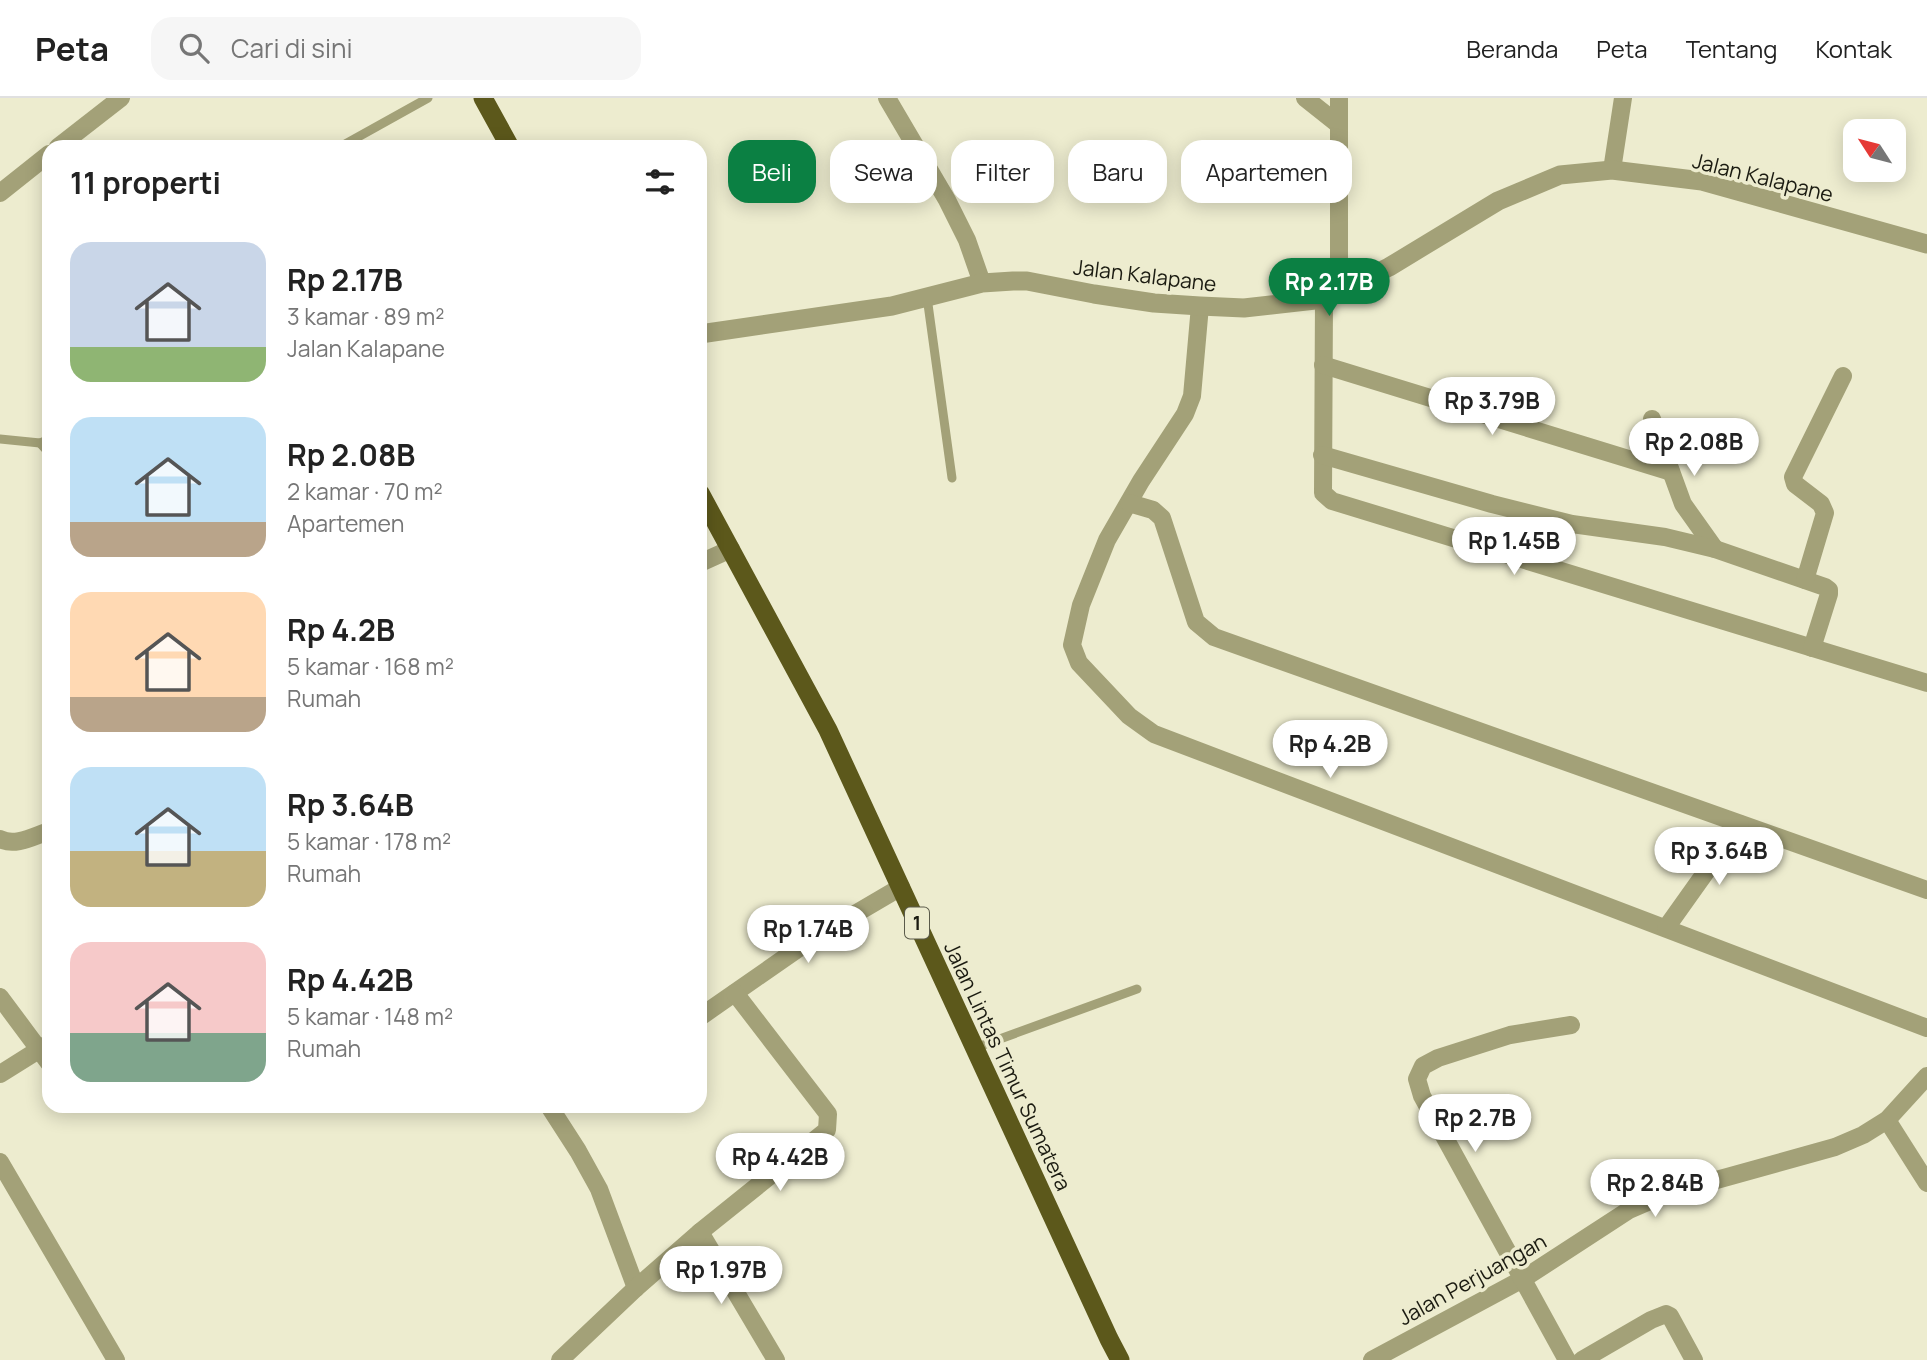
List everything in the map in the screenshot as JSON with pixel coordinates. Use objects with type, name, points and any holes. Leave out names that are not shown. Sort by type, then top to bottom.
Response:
[{"type":"highway","points":[[483,98],[506,140]]},
{"type":"highway","name":"Jalan Lintas Timur Sumatera","points":[[707,506],[828,730],[1120,1360]]},
{"type":"street","points":[[67,140],[121,98]]},
{"type":"street","points":[[887,98],[947,200],[967,240],[982,283]]},
{"type":"street","points":[[1305,98],[1339,125]]},
{"type":"street","points":[[1339,98],[1331,296],[1323,365],[1323,493],[1332,501],[1927,684]]},
{"type":"street","points":[[1612,170],[1623,98]]},
{"type":"street","points":[[0,193],[42,160]]},
{"type":"street","name":"Jalan Kalapane","points":[[707,333],[892,306],[982,283],[1013,281],[1027,281],[1106,296],[1200,306],[1244,308],[1331,296],[1389,267],[1498,201],[1560,175],[1612,170],[1702,181],[1927,244]]},
{"type":"street","points":[[1200,306],[1192,396],[1185,414],[1107,540],[1081,605],[1072,645],[1079,663],[1129,716],[1154,734],[1927,1028]]},
{"type":"street","points":[[1323,365],[1671,472]]},
{"type":"street","points":[[1805,580],[1825,513],[1821,505],[1795,484],[1793,477],[1843,376]]},
{"type":"street","points":[[1652,419],[1683,505],[1715,549]]},
{"type":"street","points":[[1322,455],[1492,504],[1559,520],[1665,537],[1715,549],[1805,580],[1829,590],[1812,648]]},
{"type":"street","points":[[1129,503],[1153,510],[1162,518],[1196,622],[1214,637],[1927,890]]},
{"type":"street","points":[[707,560],[731,549]]},
{"type":"street","points":[[1666,929],[1740,824]]},
{"type":"street","points":[[0,839],[6,842],[20,841],[42,833]]},
{"type":"street","points":[[707,1012],[809,941],[901,887]]},
{"type":"street","points":[[560,1360],[700,1232],[827,1130],[828,1114],[735,993]]},
{"type":"street","points":[[0,997],[42,1047]]},
{"type":"street","points":[[1567,1360],[1422,1096],[1418,1079],[1423,1066],[1438,1058],[1510,1035],[1571,1025]]},
{"type":"street","points":[[0,1074],[42,1054]]},
{"type":"street","name":"Jalan Perjuangan","points":[[1372,1360],[1523,1279],[1629,1210],[1666,1194],[1835,1147],[1863,1135],[1887,1119],[1927,1076]]},
{"type":"street","points":[[554,1113],[599,1189],[636,1288]]},
{"type":"street","points":[[1887,1119],[1927,1183]]},
{"type":"street","points":[[0,1162],[116,1360]]},
{"type":"street","points":[[700,1232],[776,1360]]},
{"type":"street","points":[[1582,1360],[1666,1314],[1670,1316],[1694,1360]]},
{"type":"lane","points":[[353,140],[428,98]]},
{"type":"lane","points":[[927,297],[951,478]]},
{"type":"lane","points":[[0,439],[42,441]]},
{"type":"lane","points":[[975,1048],[1137,989]]}]
